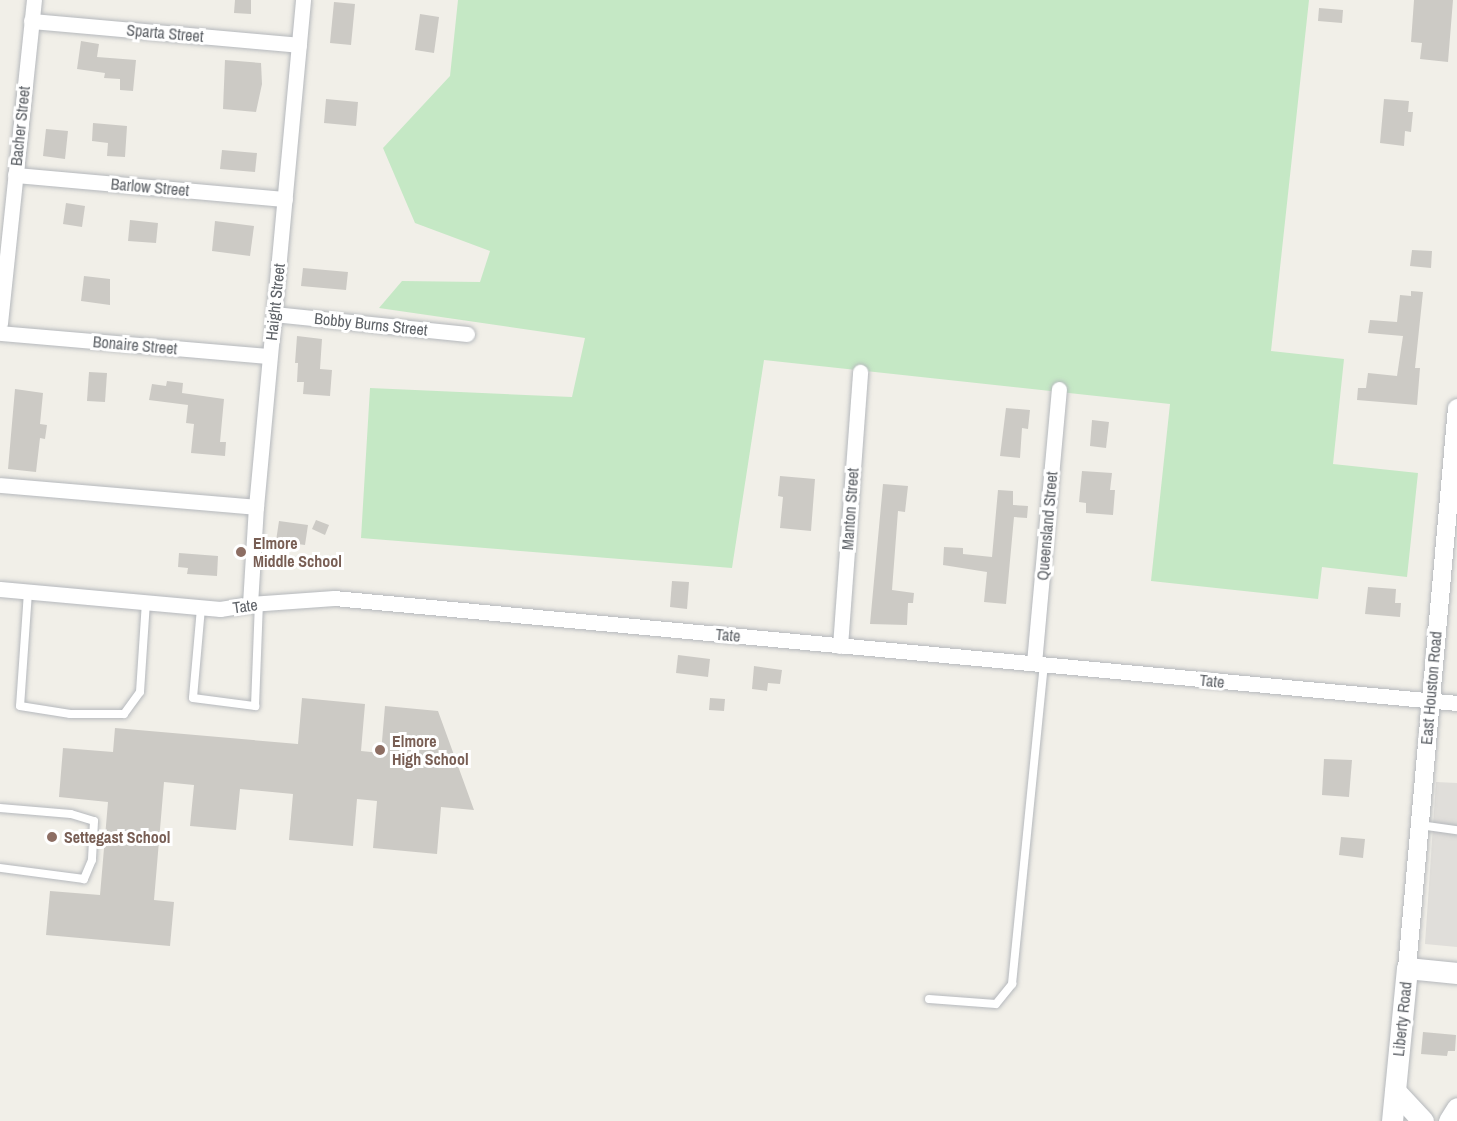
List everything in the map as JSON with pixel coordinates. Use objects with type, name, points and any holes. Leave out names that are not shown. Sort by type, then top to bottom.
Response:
[{"type":"main road","name":"Liberty Road","points":[[1392,1121],[1407,968],[1457,973]]},
{"type":"main road","points":[[1395,1091],[1424,1121]]},
{"type":"main road","points":[[1449,1121],[1457,1108]]},
{"type":"street","name":"Bacher Street","points":[[0,323],[34,0]]},
{"type":"street","name":"Haight Street","points":[[255,604],[256,507],[303,0]]},
{"type":"street","name":"Sparta Street","points":[[32,21],[299,45]]},
{"type":"street","name":"Barlow Street","points":[[15,175],[285,199]]},
{"type":"street","name":"Bobby Burns Street","points":[[274,314],[467,334]]},
{"type":"street","name":"Bonaire Street","points":[[0,333],[269,356]]},
{"type":"street","name":"Manton Street","points":[[840,646],[860,372]]},
{"type":"street","name":"Queensland Street","points":[[1039,663],[1059,389]]},
{"type":"street","name":"East Houston Road","points":[[1407,968],[1429,701],[1457,408]]},
{"type":"street","points":[[0,485],[256,507]]},
{"type":"street","name":"Tate","points":[[0,589],[220,609],[334,598],[1457,703]]},
{"type":"lane","points":[[28,592],[20,706],[70,714],[124,714],[140,692],[146,602]]},
{"type":"lane","points":[[201,608],[193,698],[255,706],[255,604]]},
{"type":"lane","points":[[929,999],[996,1004],[1012,984],[1039,663]]},
{"type":"lane","points":[[0,808],[71,814],[94,821],[92,860],[84,879],[0,868]]},
{"type":"lane","points":[[1419,825],[1457,830]]},
{"type":"shaded area","points":[[1436,782],[1457,783],[1457,947],[1425,944]]},
{"type":"green space","points":[[458,0],[1309,0],[1271,351],[1344,359],[1333,464],[1418,473],[1407,577],[1322,567],[1318,599],[1151,581],[1170,404],[764,360],[732,568],[361,538],[370,388],[572,397],[585,338],[379,308],[402,281],[480,282],[490,251],[415,223],[383,148],[450,76]]},
{"type":"building","points":[[235,0],[251,0],[251,14],[234,13]]},
{"type":"building","points":[[1414,0],[1453,0],[1448,62],[1420,59],[1422,43],[1411,42]]},
{"type":"building","points":[[334,2],[355,4],[351,45],[330,43]]},
{"type":"building","points":[[1319,8],[1343,10],[1342,23],[1318,21]]},
{"type":"building","points":[[420,14],[439,17],[434,53],[415,50]]},
{"type":"building","points":[[81,41],[99,44],[97,57],[136,60],[133,91],[120,90],[120,79],[104,78],[105,73],[77,69]]},
{"type":"building","points":[[225,60],[261,63],[262,84],[256,112],[223,109]]},
{"type":"building","points":[[326,99],[358,102],[356,126],[324,123]]},
{"type":"building","points":[[1384,99],[1409,101],[1408,112],[1413,112],[1411,132],[1405,131],[1404,146],[1380,143]]},
{"type":"building","points":[[93,123],[127,126],[125,157],[107,156],[108,143],[92,141]]},
{"type":"building","points":[[46,129],[68,131],[65,159],[43,156]]},
{"type":"building","points":[[222,150],[257,153],[255,172],[220,169]]},
{"type":"building","points":[[66,203],[85,206],[82,227],[63,224]]},
{"type":"building","points":[[130,220],[158,223],[156,243],[128,241]]},
{"type":"building","points":[[215,221],[254,226],[250,256],[212,251]]},
{"type":"building","points":[[1412,250],[1432,251],[1431,268],[1410,266]]},
{"type":"building","points":[[303,268],[348,272],[346,290],[301,286]]},
{"type":"building","points":[[84,276],[110,279],[110,305],[81,301]]},
{"type":"building","points":[[1411,291],[1423,292],[1415,368],[1420,368],[1417,405],[1357,400],[1358,388],[1366,388],[1368,373],[1397,376],[1403,336],[1368,333],[1370,320],[1397,322],[1400,295],[1411,296]]},
{"type":"building","points":[[297,336],[322,339],[320,369],[332,370],[330,396],[303,394],[304,382],[297,382],[298,363],[295,363]]},
{"type":"building","points":[[89,372],[107,373],[105,402],[87,401]]},
{"type":"building","points":[[167,381],[183,383],[182,393],[224,399],[220,442],[226,442],[225,456],[191,453],[194,424],[186,423],[188,405],[149,400],[152,384],[166,386]]},
{"type":"building","points":[[15,389],[43,393],[40,424],[47,425],[45,439],[40,438],[36,472],[8,469]]},
{"type":"building","points":[[1006,408],[1030,410],[1028,429],[1022,428],[1020,458],[1000,456]]},
{"type":"building","points":[[1092,420],[1109,422],[1106,448],[1090,446]]},
{"type":"building","points":[[1082,471],[1112,473],[1110,490],[1115,490],[1113,515],[1086,513],[1086,503],[1079,502]]},
{"type":"building","points":[[780,476],[815,479],[811,531],[780,528],[783,497],[778,496]]},
{"type":"building","points":[[883,484],[908,486],[905,512],[898,511],[892,590],[914,593],[913,603],[908,603],[907,625],[870,624]]},
{"type":"building","points":[[998,490],[1013,491],[1013,505],[1028,506],[1027,518],[1014,517],[1006,604],[984,602],[987,572],[943,565],[944,547],[963,548],[963,554],[992,557]]},
{"type":"building","points":[[316,520],[329,525],[325,535],[312,529]]},
{"type":"building","points":[[279,521],[308,525],[305,545],[276,541]]},
{"type":"building","points":[[179,553],[218,556],[217,576],[187,574],[188,568],[178,567]]},
{"type":"building","points":[[672,581],[689,582],[687,609],[670,607]]},
{"type":"building","points":[[1368,587],[1396,589],[1395,603],[1401,603],[1400,617],[1365,614]]},
{"type":"building","points":[[678,655],[710,659],[708,677],[676,673]]},
{"type":"building","points":[[754,666],[782,670],[780,684],[768,683],[767,691],[752,689]]},
{"type":"building","points":[[302,698],[365,704],[361,751],[381,753],[385,706],[438,711],[474,810],[441,807],[437,854],[373,848],[377,801],[357,799],[353,846],[289,840],[293,794],[240,789],[236,830],[190,826],[194,785],[164,782],[154,900],[174,902],[170,946],[46,935],[50,891],[100,895],[108,802],[59,797],[63,748],[113,752],[115,728],[298,744]]},
{"type":"building","points":[[710,698],[725,699],[724,711],[709,710]]},
{"type":"building","points":[[1324,759],[1352,760],[1349,797],[1322,795]]},
{"type":"building","points":[[1341,837],[1365,839],[1363,858],[1339,855]]},
{"type":"building","points":[[1423,1032],[1456,1035],[1455,1051],[1448,1051],[1447,1056],[1421,1054]]},
{"type":"place","name":"Elmore Middle School","points":[[241,552]]},
{"type":"place","name":"Elmore High School","points":[[380,750]]},
{"type":"place","name":"Settegast School","points":[[52,837]]}]
